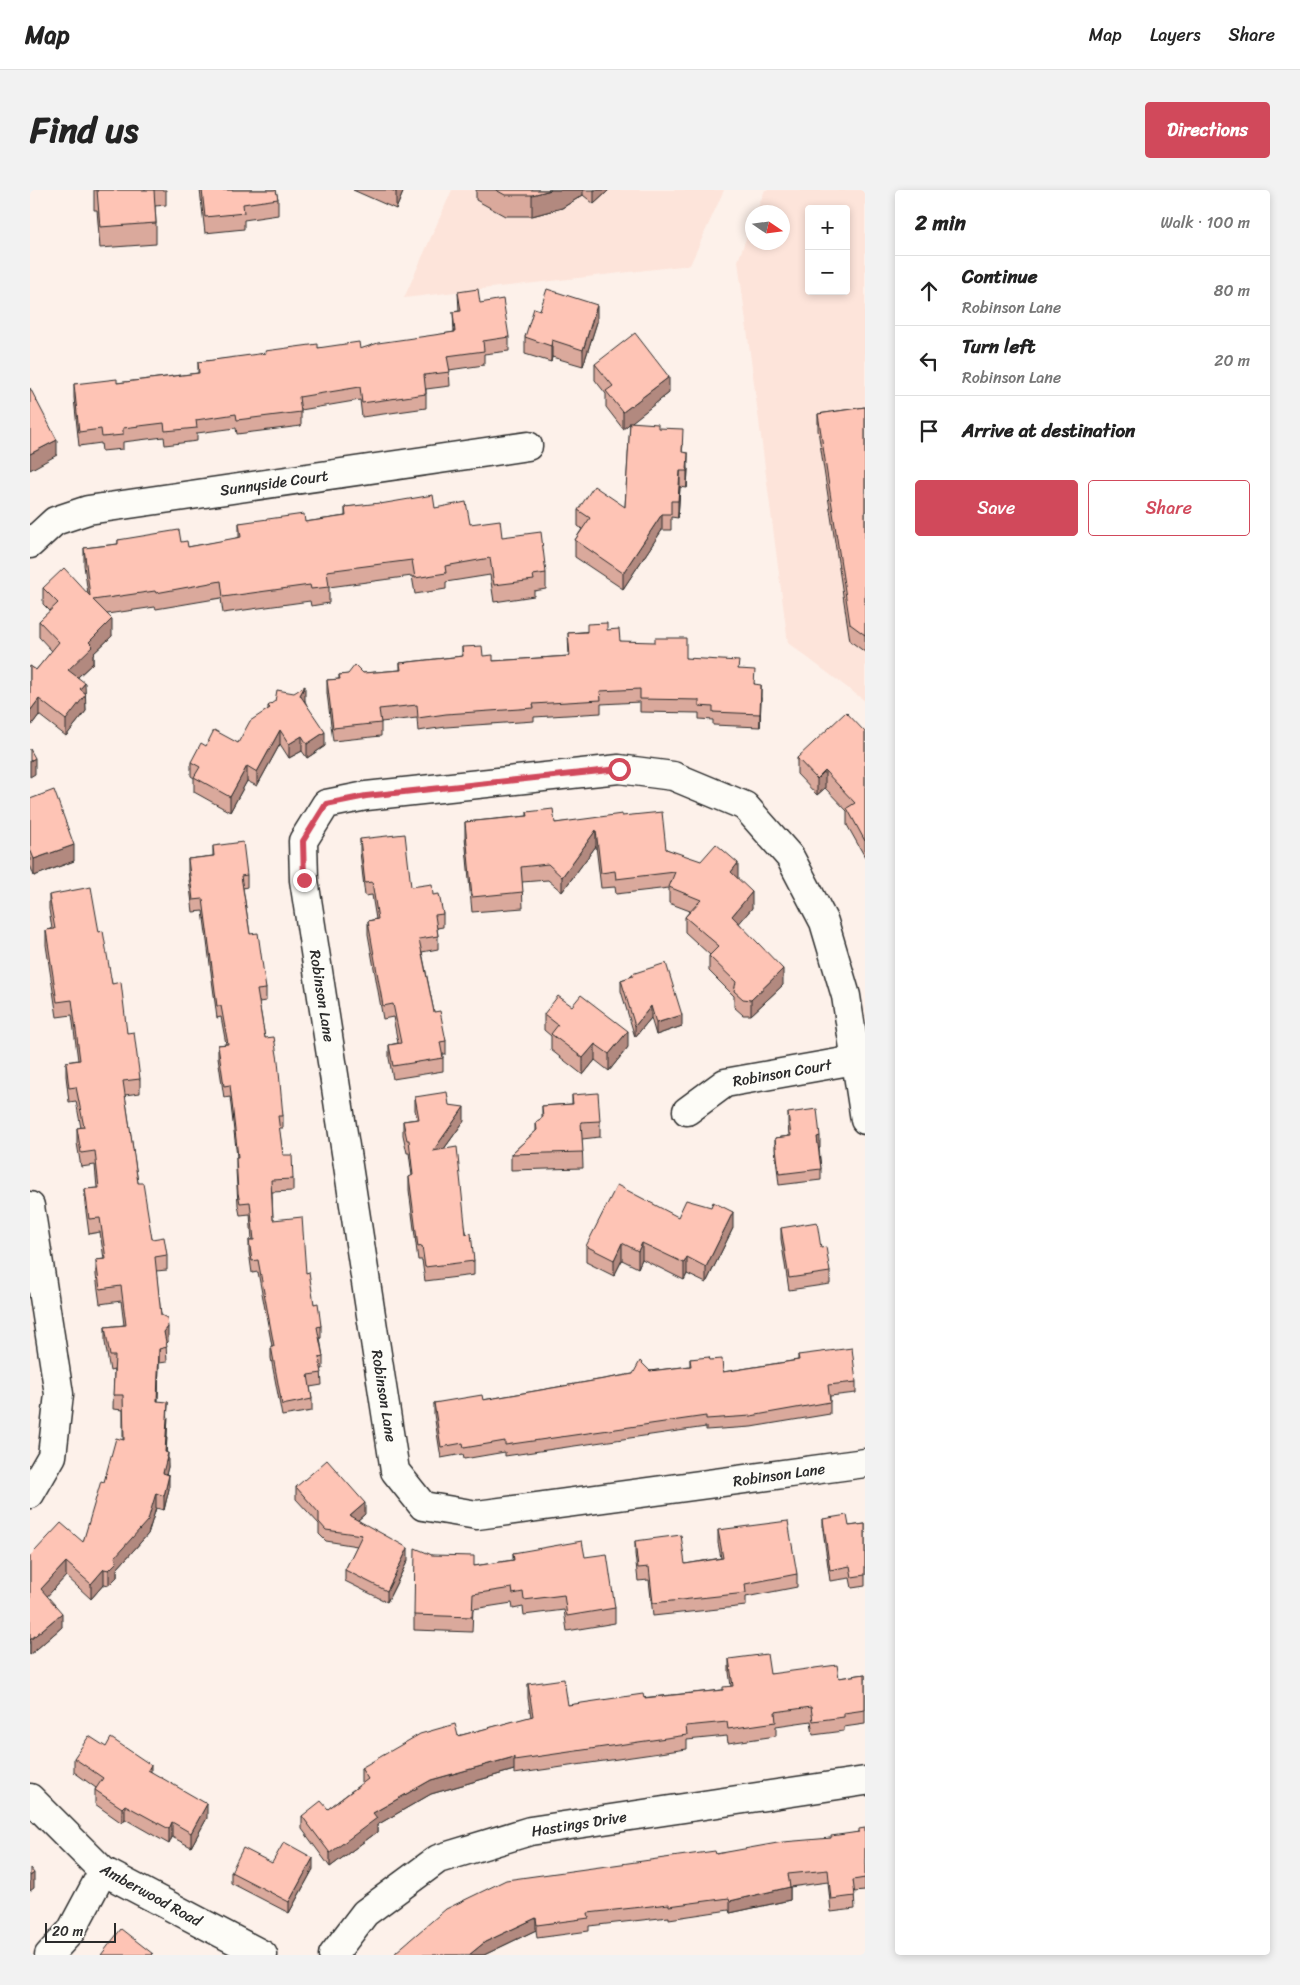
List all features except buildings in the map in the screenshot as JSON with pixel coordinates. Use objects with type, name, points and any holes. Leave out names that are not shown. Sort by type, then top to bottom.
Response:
[{"type":"street","name":"Sunnyside Court","points":[[30,544],[55,521],[88,510],[528,446]]},
{"type":"street","name":"Robinson Lane","points":[[865,1120],[855,1060],[855,995],[824,922],[790,857],[745,806],[673,776],[619,769],[366,796],[326,804],[303,841],[304,880],[395,1471],[423,1506],[477,1515],[865,1463]]},
{"type":"street","name":"Robinson Court","points":[[687,1111],[725,1083],[855,1060]]},
{"type":"street","points":[[30,1206],[59,1394],[52,1456],[30,1494]]},
{"type":"street","name":"Hastings Drive","points":[[333,1955],[365,1912],[438,1859],[530,1831],[865,1781]]},
{"type":"street","name":"Amberwood Road","points":[[30,1798],[103,1871],[263,1955]]},
{"type":"street","points":[[49,1955],[71,1931],[103,1871]]},
{"type":"shaded area","points":[[452,190],[724,190],[690,265],[404,298]]},
{"type":"shaded area","points":[[765,190],[865,190],[865,701],[788,643],[738,261],[745,242],[745,250],[790,250],[790,205],[759,205]]},
{"type":"route","points":[[304,880],[303,841],[326,804],[366,796],[619,769]]}]
